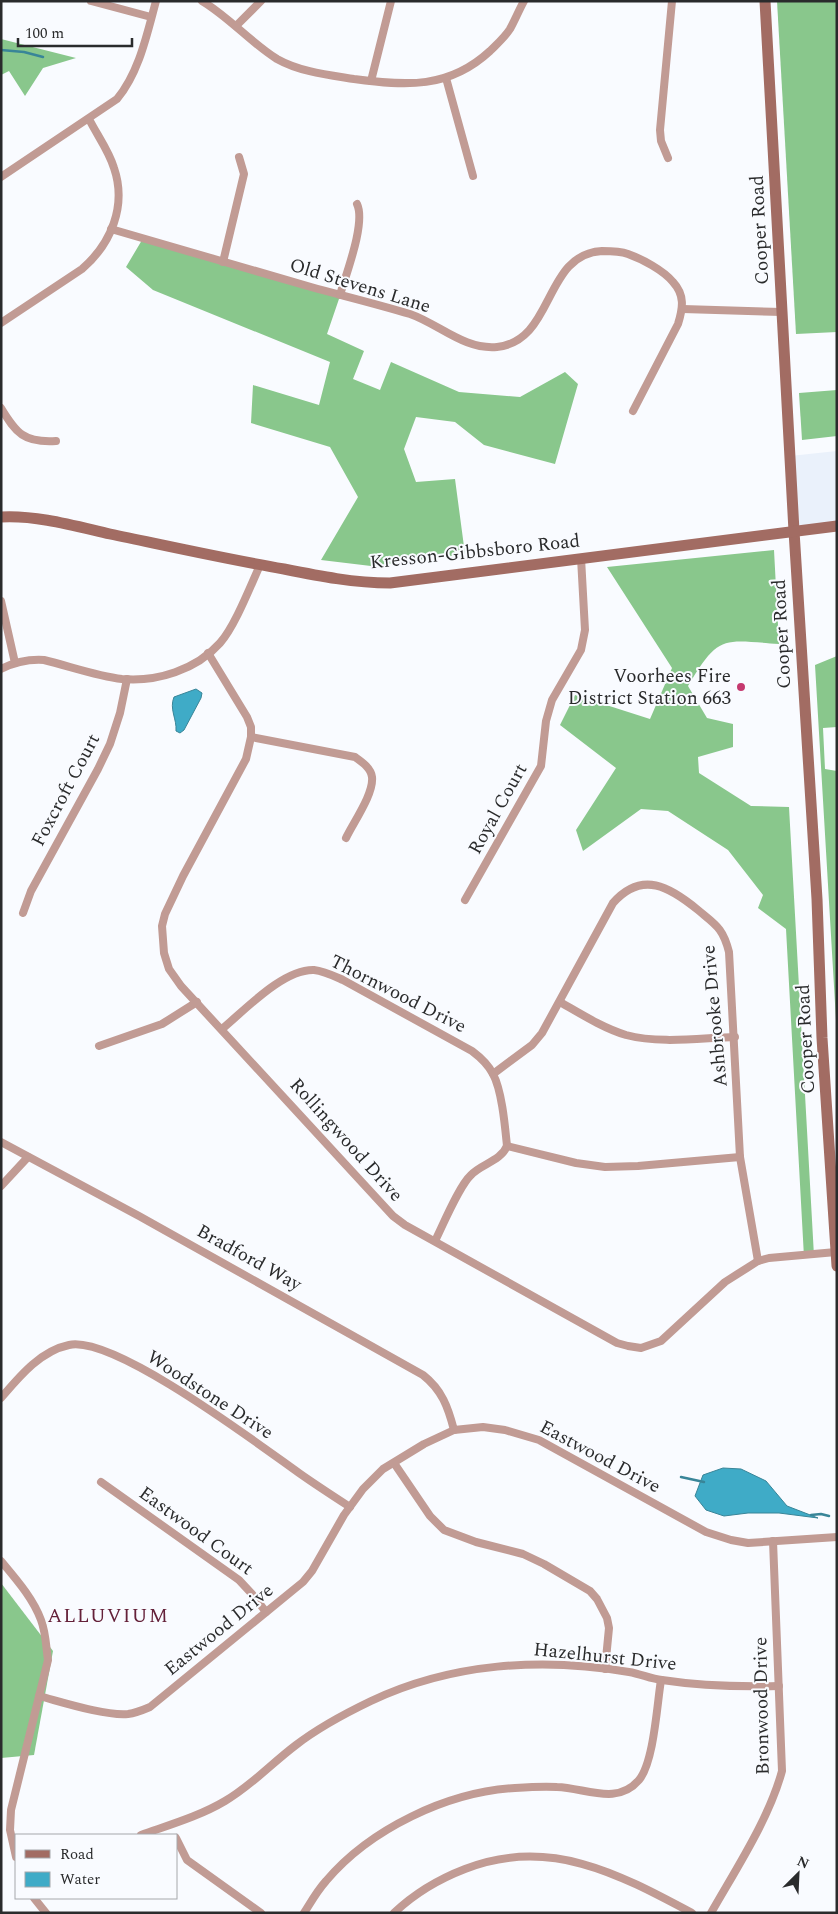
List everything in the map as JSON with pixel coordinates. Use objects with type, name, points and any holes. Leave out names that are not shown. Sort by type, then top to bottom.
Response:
[{"type":"street","points":[[91,1],[151,17]]},
{"type":"street","points":[[1,177],[89,120],[122,93],[136,67],[156,1]]},
{"type":"street","points":[[202,1],[219,11],[253,42],[278,59],[332,76],[390,84],[414,84],[446,78],[470,68],[503,39],[510,30],[524,1]]},
{"type":"street","points":[[236,26],[261,1]]},
{"type":"street","points":[[371,81],[391,1]]},
{"type":"street","points":[[668,158],[661,141],[660,130],[672,1]]},
{"type":"street","name":"Cooper Road","points":[[765,1],[837,1266]]},
{"type":"street","points":[[446,78],[473,176]]},
{"type":"street","points":[[1,323],[82,270],[102,248],[111,229],[119,205],[118,183],[114,166],[89,120]]},
{"type":"street","points":[[223,262],[244,174],[239,157]]},
{"type":"street","points":[[340,295],[359,228],[360,216],[357,204]]},
{"type":"street","name":"Old Stevens Lane","points":[[111,229],[411,315],[474,345],[486,348],[500,347],[519,340],[527,334],[562,275],[575,259],[593,252],[621,251],[643,259],[672,281],[681,294],[683,309]]},
{"type":"street","points":[[634,411],[678,324],[683,309],[782,312]]},
{"type":"street","points":[[1,408],[14,428],[22,435],[43,442],[56,441]]},
{"type":"street","name":"Kresson-Gibbsboro Road","points":[[1,517],[62,524],[260,565],[350,581],[390,583],[837,526]]},
{"type":"street","name":"Royal Court","points":[[465,900],[541,766],[546,721],[552,700],[581,650],[585,630],[580,558]]},
{"type":"street","points":[[1,669],[14,662],[32,659],[127,679],[156,677],[176,673],[208,653],[220,643],[235,619],[260,565]]},
{"type":"street","points":[[1,602],[14,662]]},
{"type":"street","name":"Rollingwood Drive","points":[[208,653],[247,717],[251,727],[251,737],[246,759],[183,876],[165,914],[162,926],[164,953],[169,969],[181,986],[393,1216],[617,1342],[640,1348],[661,1340],[725,1282],[758,1261],[769,1258],[836,1252]]},
{"type":"street","name":"Foxcroft Court","points":[[24,913],[31,891],[110,744],[120,714],[127,679]]},
{"type":"street","points":[[251,737],[355,757],[364,763],[370,770],[372,777],[371,787],[368,797],[346,838]]},
{"type":"street","name":"Ashbrooke Drive","points":[[493,1074],[532,1046],[542,1033],[613,903],[619,896],[627,889],[636,886],[659,886],[677,893],[721,929],[729,952],[735,1036],[740,1158],[758,1261]]},
{"type":"street","name":"Thornwood Drive","points":[[222,1029],[285,977],[304,971],[315,970],[343,980],[472,1051],[484,1061],[493,1074],[505,1119],[507,1146]]},
{"type":"street","points":[[99,1046],[162,1024],[197,1002]]},
{"type":"street","points":[[560,1002],[612,1030],[640,1037],[665,1039],[735,1036]]},
{"type":"street","name":"Bradford Way","points":[[1,1142],[140,1216],[423,1375],[441,1393],[454,1430]]},
{"type":"street","points":[[435,1241],[463,1186],[471,1175],[499,1156],[507,1146],[576,1163],[605,1167],[740,1158]]},
{"type":"street","points":[[1,1186],[28,1156]]},
{"type":"street","name":"Woodstone Drive","points":[[1,1398],[38,1360],[54,1350],[69,1344],[80,1344],[101,1349],[201,1404],[350,1507]]},
{"type":"street","name":"Eastwood Drive","points":[[39,1696],[113,1713],[126,1714],[150,1707],[294,1590],[312,1570],[363,1488],[383,1469],[424,1444],[454,1430],[483,1428],[506,1430],[539,1440],[706,1532],[730,1540],[748,1543],[837,1537]]},
{"type":"street","points":[[394,1463],[430,1516],[444,1530],[476,1542],[523,1554],[551,1568],[594,1595],[608,1618],[609,1628],[604,1670]]},
{"type":"street","name":"Eastwood Court","points":[[101,1482],[239,1580],[266,1612]]},
{"type":"street","name":"Bronwood Drive","points":[[711,1913],[768,1810],[778,1789],[782,1771],[773,1541]]},
{"type":"street","points":[[1,1561],[29,1596],[41,1620],[48,1660],[10,1821],[15,1853]]},
{"type":"street","name":"Hazelhurst Drive","points":[[145,1834],[226,1801],[309,1736],[371,1701],[408,1685],[435,1677],[486,1667],[553,1664],[630,1672],[661,1680],[710,1686],[779,1686]]},
{"type":"street","points":[[304,1913],[324,1883],[359,1850],[394,1825],[444,1802],[493,1790],[514,1788],[557,1786],[606,1795],[625,1791],[640,1779],[650,1756],[661,1680]]},
{"type":"street","points":[[173,1824],[175,1834]]},
{"type":"street","points":[[178,1841],[187,1860],[261,1913]]},
{"type":"street","points":[[394,1913],[417,1894],[452,1874],[491,1860],[512,1856],[572,1860],[591,1865],[636,1883],[692,1913]]},
{"type":"street","points":[[35,1899],[46,1913]]},
{"type":"shaded area","points":[[837,451],[837,526],[794,531],[790,456]]},
{"type":"green space","points":[[777,1],[837,1],[837,332],[796,334]]},
{"type":"green space","points":[[1,39],[76,58],[43,68],[25,96],[9,71],[1,75]]},
{"type":"green space","points":[[142,240],[340,296],[327,334],[364,351],[353,379],[380,390],[391,362],[459,392],[520,397],[565,372],[578,384],[555,464],[484,445],[455,422],[416,417],[404,449],[416,482],[455,479],[465,554],[371,566],[321,560],[358,497],[330,447],[251,423],[253,385],[319,405],[330,362],[153,290],[126,267]]},
{"type":"green space","points":[[837,390],[837,436],[802,440],[799,393]]},
{"type":"green space","points":[[774,550],[779,644],[733,642],[724,644],[707,657],[688,686],[707,718],[733,724],[733,747],[698,757],[699,773],[751,806],[789,807],[814,1256],[804,1257],[786,929],[758,908],[763,895],[728,850],[668,811],[641,809],[583,851],[576,830],[616,768],[560,725],[575,695],[650,719],[672,668],[607,567]]},
{"type":"green space","points":[[837,656],[837,727],[823,728],[825,769],[837,771],[837,1037],[815,665]]},
{"type":"green space","points":[[1,1583],[53,1651],[34,1755],[1,1758]]},
{"type":"water","points":[[196,689],[202,693],[201,698],[184,730],[180,733],[176,731],[172,706],[174,697]]},
{"type":"water","points":[[723,1468],[741,1469],[766,1481],[787,1506],[818,1518],[779,1513],[748,1513],[724,1516],[706,1510],[695,1496],[703,1475]]},
{"type":"waterway","points":[[1,50],[24,52],[43,57]]},
{"type":"waterway","points":[[681,1477],[704,1482]]},
{"type":"waterway","points":[[811,1515],[821,1514],[829,1516]]},
{"type":"place","name":"Voorhees Fire District Station 663","points":[[741,687]]},
{"type":"district","name":"ALLUVIUM","points":[[108,1616]]}]
